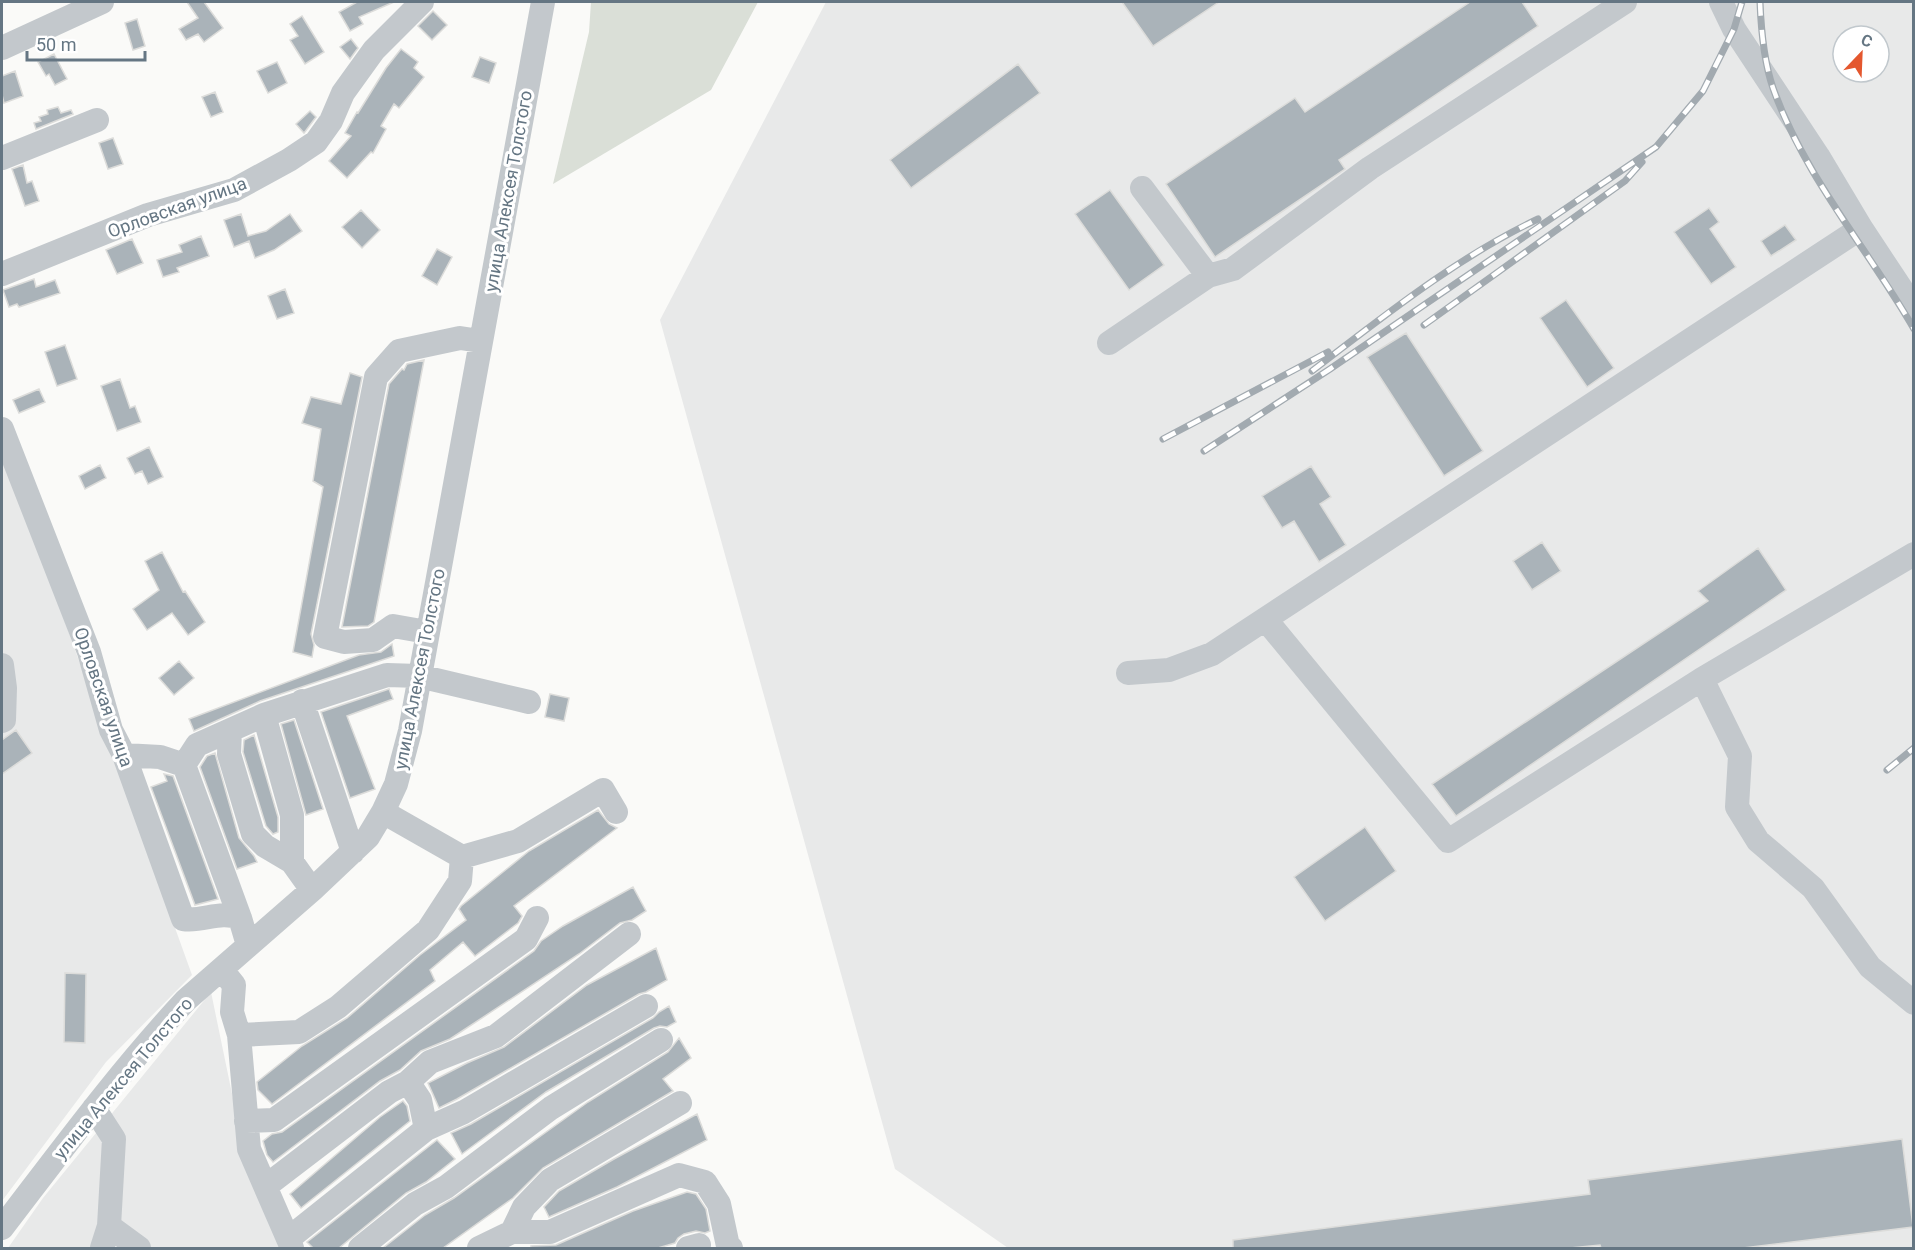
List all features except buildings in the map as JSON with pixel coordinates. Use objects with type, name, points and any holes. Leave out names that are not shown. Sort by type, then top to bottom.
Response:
[{"type":"street","points":[[2,48],[102,2]]},
{"type":"street","name":"Орловская улица","points":[[2,274],[147,215],[234,190],[289,160],[316,142],[331,121],[343,93],[374,50],[422,2]]},
{"type":"street","name":"улица Алексея Толстого","points":[[2,1228],[94,1108],[179,1007],[312,890],[368,837],[396,784],[410,731],[543,2]]},
{"type":"street","points":[[1109,344],[1208,276],[1233,269],[1370,168],[1625,2]]},
{"type":"street","points":[[1721,2],[1734,29],[1914,308]]},
{"type":"street","points":[[2,158],[97,120]]},
{"type":"street","points":[[1142,188],[1208,276]]},
{"type":"street","points":[[1128,673],[1169,670],[1212,654],[1861,228]]},
{"type":"street","points":[[427,632],[393,626],[373,640],[344,642],[325,637],[376,377],[399,351],[460,338],[480,341]]},
{"type":"street","name":"Орловская улица","points":[[2,429],[89,652],[111,730],[124,755],[183,919],[196,921],[227,913],[240,918]]},
{"type":"street","points":[[1266,620],[1448,841],[1702,679],[1914,554]]},
{"type":"street","points":[[2,665],[5,688],[4,720],[2,721]]},
{"type":"street","points":[[184,765],[197,745],[230,730],[302,701],[387,675],[419,676],[529,702]]},
{"type":"street","points":[[1702,679],[1740,756],[1737,807],[1758,842],[1813,888],[1870,967],[1914,1003]]},
{"type":"street","points":[[302,701],[353,852]]},
{"type":"street","points":[[264,715],[291,815],[292,862]]},
{"type":"street","points":[[230,730],[229,754],[253,834],[265,846],[292,862],[312,890]]},
{"type":"street","points":[[124,755],[160,757],[184,765]]},
{"type":"street","points":[[184,765],[248,945]]},
{"type":"street","points":[[383,812],[462,857],[518,841],[603,790],[616,812]]},
{"type":"street","points":[[239,1035],[299,1032],[338,1006],[429,930],[460,881],[462,857]]},
{"type":"street","points":[[246,1121],[274,1120],[526,939],[537,918]]},
{"type":"street","points":[[266,1186],[389,1092],[408,1082],[430,1062],[495,1036],[629,934]]},
{"type":"street","points":[[222,970],[234,986],[232,1012],[239,1035],[249,1149],[290,1244],[426,1129],[464,1112],[646,1006]]},
{"type":"street","points":[[360,1248],[416,1204],[446,1187],[551,1108],[662,1040]]},
{"type":"street","points":[[408,1082],[420,1100],[426,1129]]},
{"type":"street","points":[[512,1232],[524,1207],[550,1180],[680,1103]]},
{"type":"street","points":[[94,1108],[114,1139],[105,1237],[139,1248]]},
{"type":"street","points":[[479,1248],[512,1232],[550,1232],[679,1175],[705,1182],[719,1204],[728,1246],[732,1248]]},
{"type":"shaded area","points":[[591,2],[758,2],[711,90],[553,184],[589,32]]},
{"type":"shaded area","points":[[826,2],[1913,2],[1913,1248],[1008,1248],[895,1169],[660,320]]},
{"type":"shaded area","points":[[2,447],[192,975],[106,1062],[2,1201]]},
{"type":"shaded area","points":[[211,992],[236,1113],[284,1248],[8,1248],[43,1198]]},
{"type":"railway","points":[[1204,451],[1330,369],[1656,147],[1703,91],[1734,29],[1742,2]]},
{"type":"railway","points":[[1760,2],[1767,67],[1786,120],[1819,182],[1914,329]]},
{"type":"railway","points":[[1424,325],[1625,181],[1642,162]]},
{"type":"railway","points":[[1312,371],[1449,270],[1478,251],[1538,219]]},
{"type":"railway","points":[[1163,439],[1328,352]]},
{"type":"railway","points":[[1887,770],[1914,748]]}]
